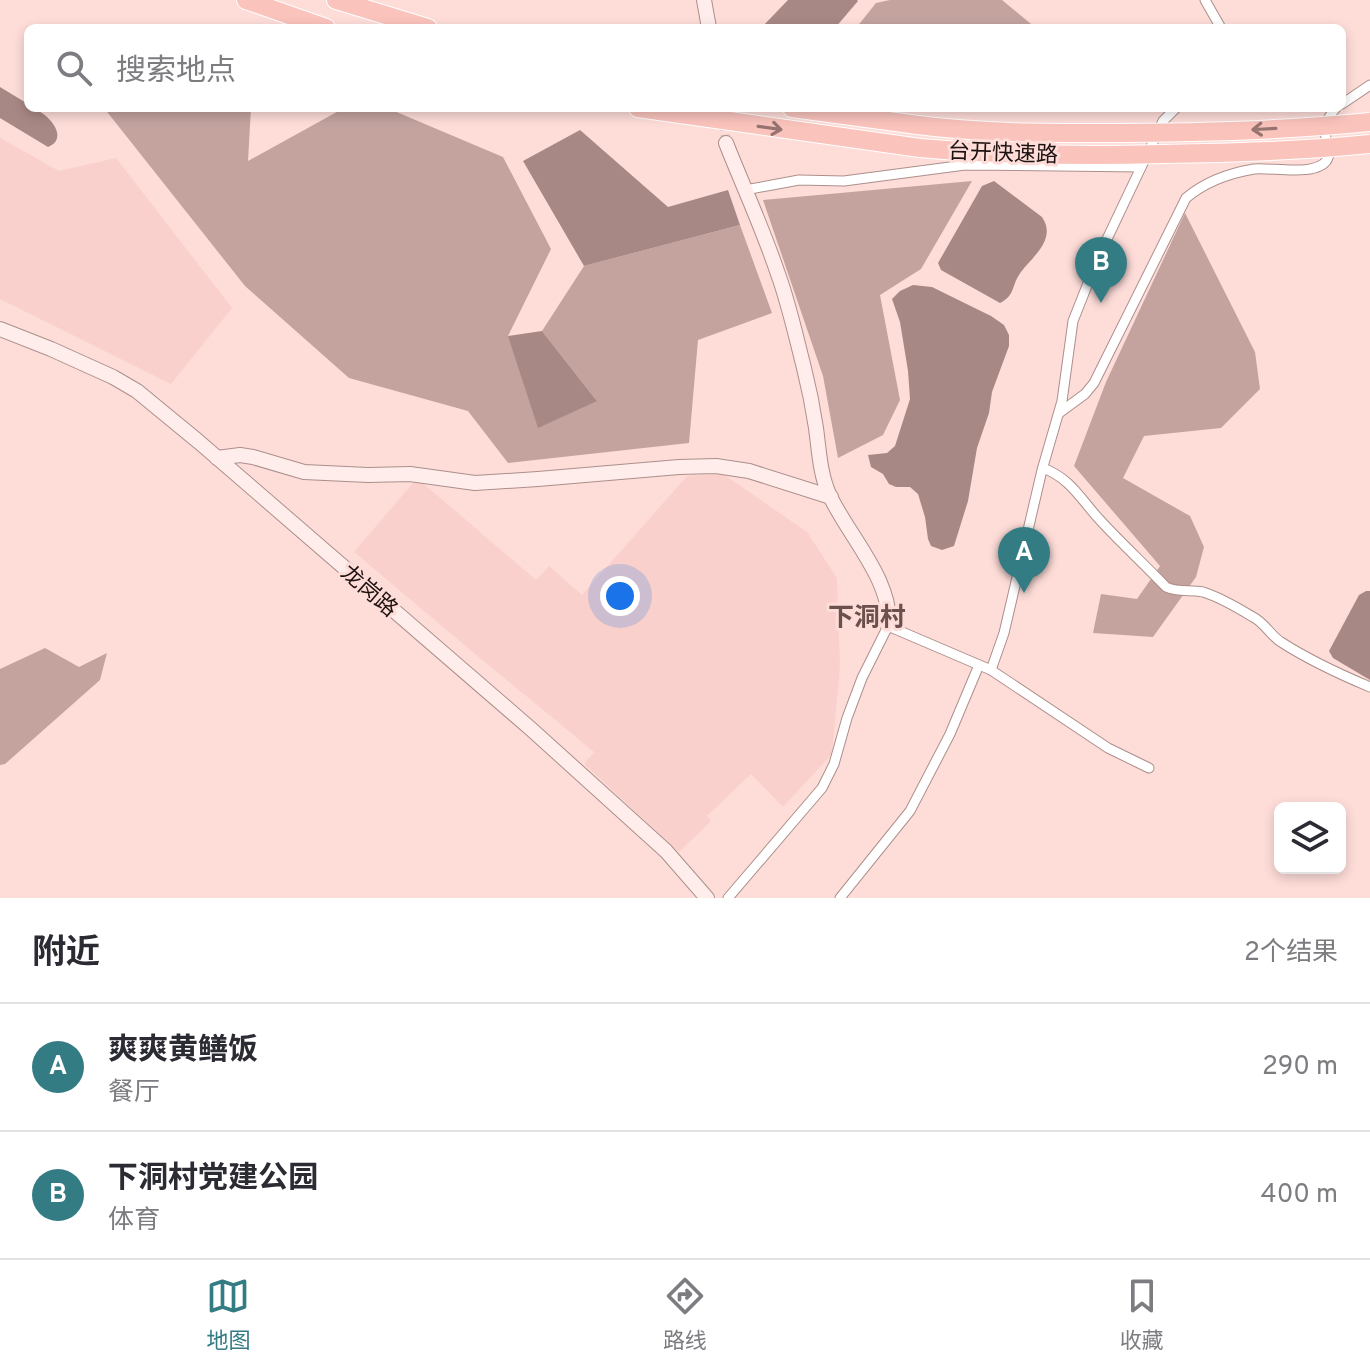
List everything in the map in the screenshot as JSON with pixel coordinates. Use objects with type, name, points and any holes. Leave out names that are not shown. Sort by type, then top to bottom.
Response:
[{"type":"highway","points":[[246,0],[315,24]]},
{"type":"highway","points":[[336,0],[415,24]]},
{"type":"highway","name":"台开快速路","points":[[666,112],[920,148],[1070,155],[1265,151],[1370,144]]},
{"type":"highway","name":"台开快速路","points":[[822,112],[981,131],[1129,133],[1264,130],[1370,122]]},
{"type":"street","points":[[704,0],[708,24]]},
{"type":"street","points":[[1205,0],[1219,24]]},
{"type":"street","points":[[1346,101],[1370,85]]},
{"type":"street","points":[[991,670],[1004,633],[1062,401],[1076,313],[1141,167],[1163,121],[1172,112]]},
{"type":"street","points":[[1255,169],[1330,112]]},
{"type":"street","points":[[1059,413],[1094,383],[1183,202],[1194,191],[1229,175],[1255,169],[1302,170],[1327,161],[1324,127],[1334,112]]},
{"type":"street","points":[[726,143],[778,274],[797,341],[821,470],[831,497],[881,583],[889,614],[888,626],[862,678],[834,764],[822,788],[728,898]]},
{"type":"street","points":[[745,190],[799,180],[844,181],[965,165],[1141,167]]},
{"type":"street","name":"龙岗路","points":[[0,329],[51,349],[137,391],[489,692],[633,820],[707,898]]},
{"type":"street","points":[[217,458],[253,457],[314,473],[410,474],[475,483],[716,466],[749,471],[831,497]]},
{"type":"street","points":[[1043,468],[1067,481],[1098,518],[1166,587],[1212,596],[1255,618],[1289,647],[1370,687]]},
{"type":"street","points":[[888,626],[991,670],[1108,748],[1149,768]]},
{"type":"street","points":[[840,898],[910,811],[950,734],[979,665]]},
{"type":"shaded area","points":[[788,0],[858,1],[838,24],[765,24]]},
{"type":"shaded area","points":[[890,0],[1002,0],[1031,24],[859,24],[876,3]]},
{"type":"shaded area","points":[[0,87],[24,102],[24,112],[40,112],[48,118],[57,131],[55,143],[48,147],[0,118]]},
{"type":"shaded area","points":[[107,112],[251,112],[248,161],[337,112],[396,112],[503,157],[551,249],[508,336],[597,401],[542,331],[584,266],[740,225],[772,313],[698,340],[689,443],[508,463],[468,411],[349,378],[245,286]]},
{"type":"shaded area","points":[[580,130],[668,207],[728,190],[740,225],[584,266],[523,161]]},
{"type":"shaded area","points":[[0,138],[59,171],[116,158],[232,308],[171,384],[0,299]]},
{"type":"shaded area","points":[[972,181],[921,269],[880,295],[900,400],[883,435],[838,458],[823,376],[763,200]]},
{"type":"shaded area","points":[[994,181],[1042,217],[1047,233],[1042,247],[1021,272],[1011,293],[1000,303],[941,270],[938,263],[982,186]]},
{"type":"shaded area","points":[[1185,213],[1255,352],[1260,389],[1221,428],[1144,436],[1123,478],[1190,516],[1204,547],[1196,577],[1153,637],[1093,633],[1101,594],[1137,599],[1160,566],[1074,466],[1106,382]]},
{"type":"shaded area","points":[[913,285],[932,287],[991,316],[1004,325],[1009,335],[1009,346],[992,392],[989,413],[977,448],[968,501],[954,546],[942,550],[931,546],[928,539],[918,494],[910,487],[889,484],[883,474],[871,467],[868,455],[887,453],[895,446],[910,399],[900,322],[892,299]]},
{"type":"shaded area","points":[[542,331],[597,401],[538,428],[508,336]]},
{"type":"shaded area","points":[[723,474],[807,532],[837,578],[840,666],[832,754],[783,807],[751,774],[707,816],[711,821],[679,852],[584,764],[594,752],[354,552],[417,478],[536,580],[549,566],[582,595],[687,476]]},
{"type":"shaded area","points":[[1370,591],[1370,680],[1333,658],[1329,651],[1359,595]]},
{"type":"shaded area","points":[[45,648],[79,667],[107,653],[100,680],[5,764],[0,765],[0,669]]},
{"type":"tunnel","points":[[722,112],[726,143]]},
{"type":"place","name":"下洞村党建公园","points":[[1101,303]]},
{"type":"place","name":"爽爽黄鳝饭","points":[[1024,593]]},
{"type":"district","name":"下洞村","points":[[867,617]]}]
